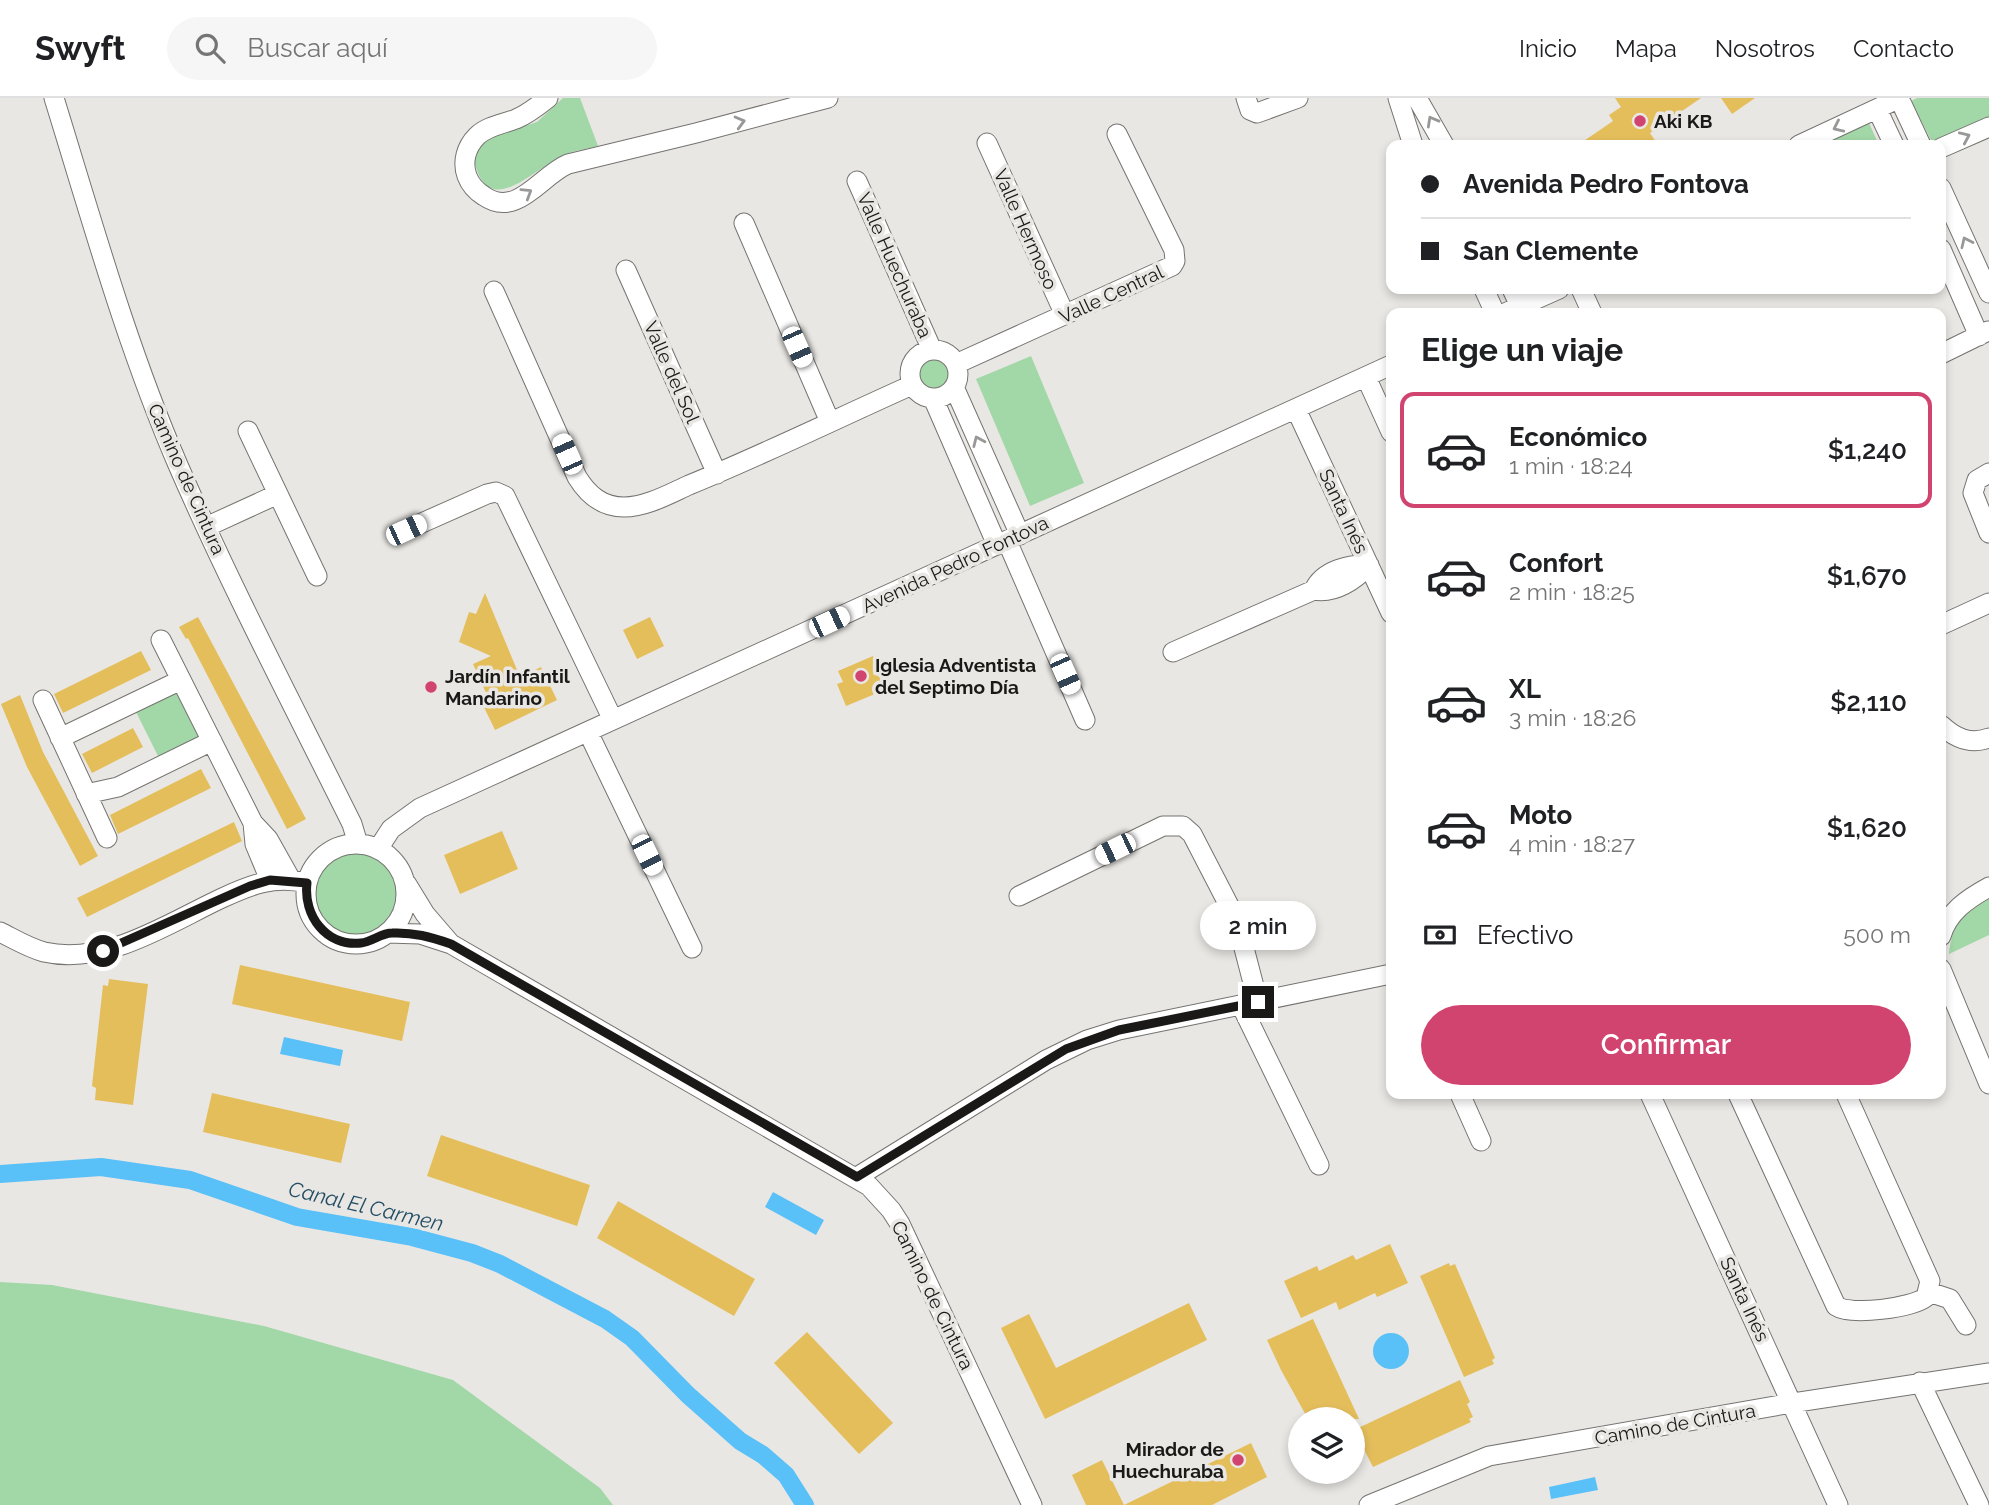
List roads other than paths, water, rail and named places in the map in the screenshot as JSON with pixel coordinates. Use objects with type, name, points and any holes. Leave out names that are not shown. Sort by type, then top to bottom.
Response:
[{"type":"street","name":"Camino de Cintura","points":[[54,98],[145,383],[206,527],[352,824],[358,844]]},
{"type":"street","points":[[548,98],[525,114],[485,130],[473,140],[464,165],[469,181],[491,201],[514,200],[528,194],[554,171],[568,164],[696,134],[828,98]]},
{"type":"street","points":[[1246,98],[1250,110],[1257,113],[1291,99]]},
{"type":"street","points":[[1398,98],[1411,140]]},
{"type":"street","points":[[1418,98],[1441,140]]},
{"type":"street","points":[[1810,140],[1900,98],[1919,140]]},
{"type":"street","points":[[1877,109],[1892,140]]},
{"type":"street","points":[[1946,146],[1989,127]]},
{"type":"street","name":"Valle Central","points":[[956,364],[1167,270],[1175,261],[1174,250],[1117,134]]},
{"type":"street","name":"Valle Hermoso","points":[[987,143],[1065,315]]},
{"type":"street","name":"Valle Huechuraba","points":[[858,181],[932,350]]},
{"type":"street","points":[[1946,199],[1989,293]]},
{"type":"street","points":[[744,223],[830,422]]},
{"type":"street","points":[[1946,259],[1984,333],[1946,352]]},
{"type":"street","name":"Valle del Sol","points":[[626,270],[717,474]]},
{"type":"street","points":[[494,291],[577,477],[591,495],[605,504],[622,507],[639,505],[717,474],[912,385]]},
{"type":"street","points":[[1513,303],[1543,294]]},
{"type":"street","points":[[932,350],[946,353],[956,364],[958,373],[954,387],[945,396],[933,398],[921,394],[912,385],[912,365],[920,355],[932,350]]},
{"type":"street","name":"Avenida Pedro Fontova","points":[[378,849],[391,829],[409,814],[1386,367]]},
{"type":"street","points":[[1366,377],[1386,421]]},
{"type":"street","points":[[954,387],[1008,540],[1085,720]]},
{"type":"street","points":[[933,398],[1008,540]]},
{"type":"street","name":"Santa Inés","points":[[1296,409],[1386,602]]},
{"type":"street","points":[[248,430],[317,576]]},
{"type":"street","points":[[1989,473],[1977,480],[1973,493],[1989,533]]},
{"type":"street","points":[[406,530],[487,494],[496,492],[505,496],[613,720]]},
{"type":"street","points":[[206,527],[278,494]]},
{"type":"street","points":[[1173,652],[1314,590],[1323,578],[1337,571],[1352,566],[1369,565]]},
{"type":"street","points":[[1946,623],[1989,603]]},
{"type":"street","points":[[161,640],[253,823],[299,882],[306,893],[310,913],[327,934],[353,943],[371,941],[387,933],[402,915],[406,891],[404,880],[394,862],[378,849],[358,844],[345,845],[322,857],[299,882]]},
{"type":"street","points":[[60,738],[180,680]]},
{"type":"street","points":[[43,700],[107,838]]},
{"type":"street","points":[[1948,731],[1971,741],[1989,738]]},
{"type":"street","points":[[588,732],[692,948]]},
{"type":"street","points":[[86,794],[118,787],[212,741]]},
{"type":"street","points":[[253,823],[258,853],[270,880]]},
{"type":"street","points":[[1018,896],[1163,826],[1183,826],[1192,834],[1237,921],[1249,1003],[1319,1165]]},
{"type":"street","points":[[0,932],[41,951],[90,954],[117,946],[250,886],[270,880],[299,882]]},
{"type":"street","name":"Camino de Cintura","points":[[404,880],[425,914],[451,944]]},
{"type":"street","points":[[1946,926],[1965,902],[1989,887]]},
{"type":"street","name":"Camino de Cintura","points":[[387,933],[420,934],[451,944],[857,1177],[880,1196],[900,1224],[1032,1505]]},
{"type":"street","points":[[857,1177],[1066,1049],[1119,1030],[1386,975]]},
{"type":"street","points":[[1946,982],[1989,1084]]},
{"type":"street","points":[[1462,1099],[1481,1141]]},
{"type":"street","name":"Santa Inés","points":[[1652,1099],[1838,1505]]},
{"type":"street","points":[[1740,1099],[1836,1306],[1855,1312],[1916,1303],[1929,1292]]},
{"type":"street","points":[[1848,1099],[1928,1276],[1929,1292]]},
{"type":"street","points":[[1929,1292],[1950,1300],[1966,1325]]},
{"type":"street","name":"Camino de Cintura","points":[[1369,1505],[1489,1456],[1792,1403],[1989,1373]]},
{"type":"street","points":[[1920,1382],[1979,1505]]},
{"type":"water","points":[[284,1037],[343,1050],[340,1066],[280,1054]]},
{"type":"water","points":[[773,1192],[824,1220],[816,1235],[765,1207]]},
{"type":"water","points":[[1391,1333],[1403,1339],[1409,1351],[1403,1363],[1391,1369],[1379,1363],[1373,1351],[1379,1339]]},
{"type":"water","points":[[1595,1477],[1598,1490],[1551,1499],[1549,1487]]},
{"type":"waterway","name":"Canal El Carmen","points":[[0,1174],[101,1167],[190,1180],[297,1217],[412,1237],[472,1253],[500,1264],[605,1319],[632,1338],[688,1395],[740,1441],[763,1455],[786,1475],[805,1505]]},
{"type":"place","name":"Aki KB","points":[[1640,121]]},
{"type":"place","name":"Iglesia Adventista del Septimo Día","points":[[861,676]]},
{"type":"place","name":"Jardín Infantil Mandarino","points":[[431,687]]},
{"type":"place","name":"Mirador de Huechuraba","points":[[1238,1460]]}]
